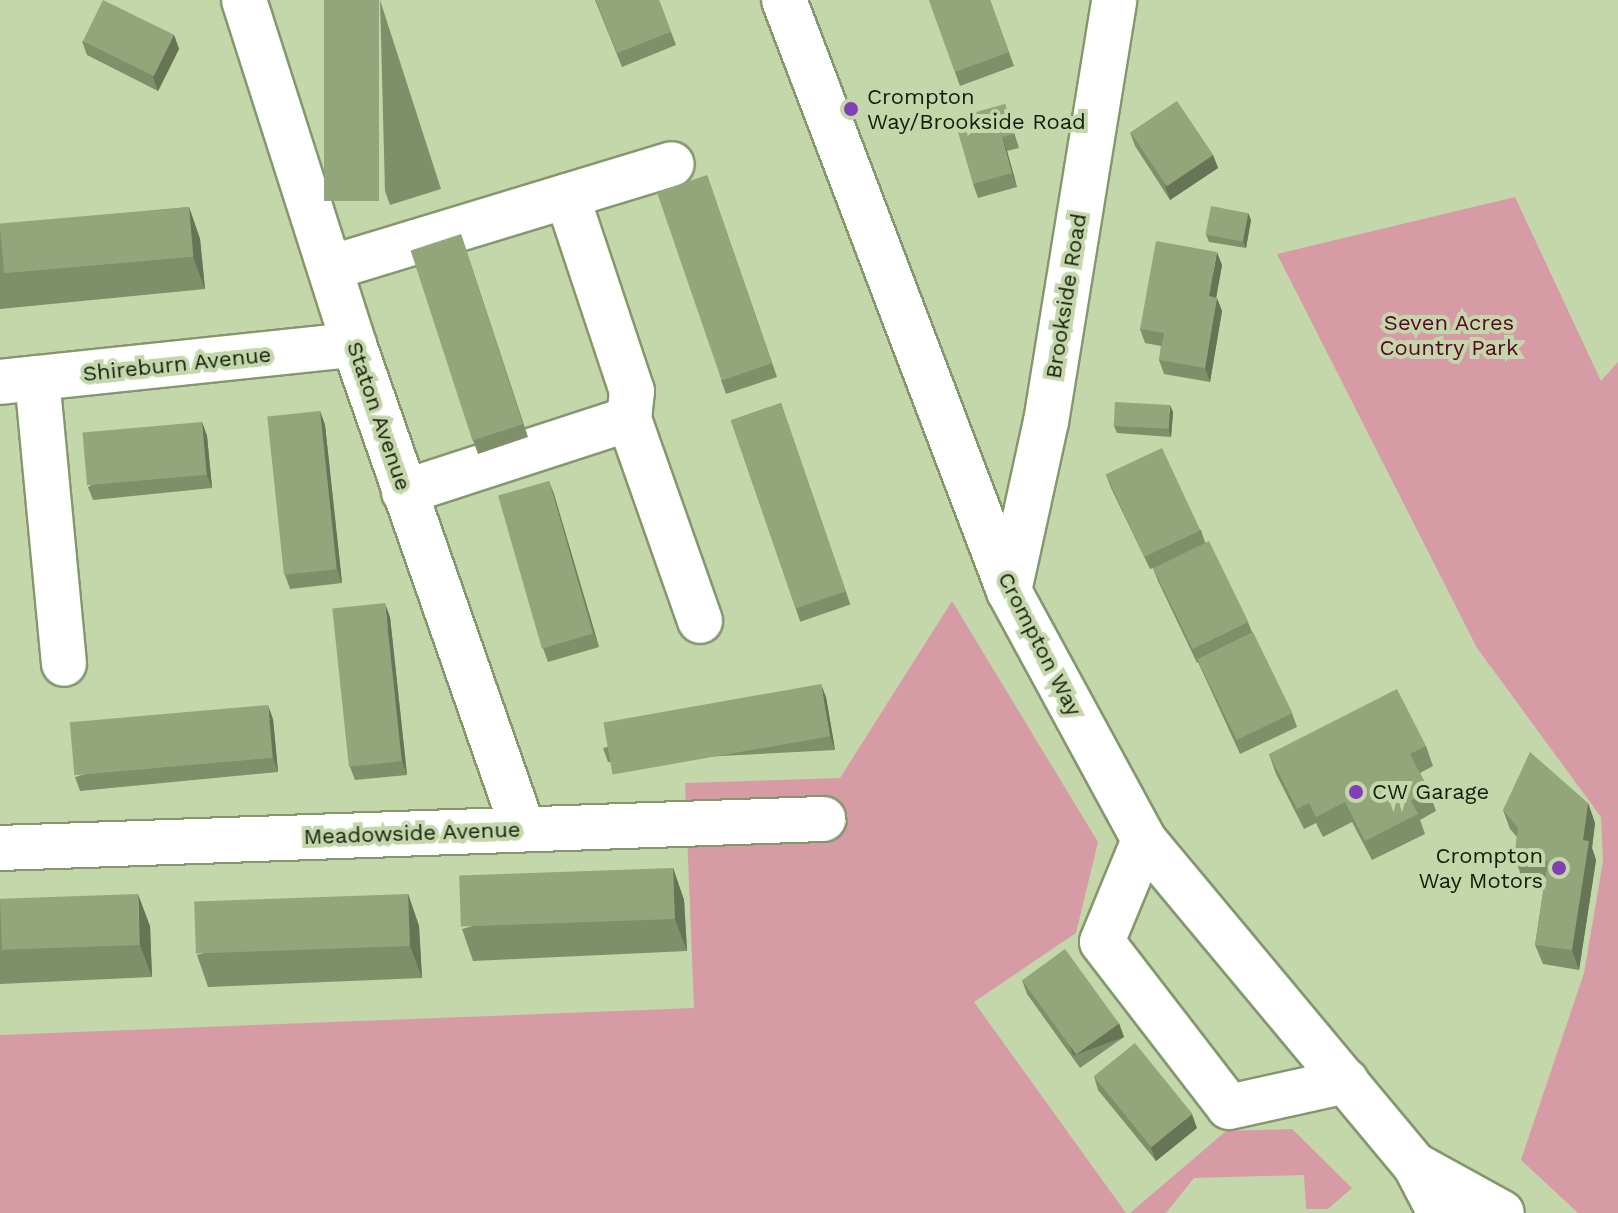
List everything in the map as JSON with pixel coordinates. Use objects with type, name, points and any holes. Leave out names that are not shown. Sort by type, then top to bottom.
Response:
[{"type":"main road","name":"Staton Avenue","points":[[244,0],[354,345],[523,829]]},
{"type":"main road","name":"Crompton Way","points":[[784,0],[1009,591],[1144,840],[1229,947],[1415,1165],[1440,1213]]},
{"type":"main road","name":"Brookside Road","points":[[1009,591],[1046,422],[1114,0]]},
{"type":"main road","points":[[330,268],[672,164]]},
{"type":"main road","points":[[567,196],[632,391],[629,419],[700,621]]},
{"type":"main road","name":"Shireburn Avenue","points":[[18,380],[354,345]]},
{"type":"main road","points":[[18,380],[64,664]]},
{"type":"main road","points":[[404,492],[629,419]]},
{"type":"main road","name":"Meadowside Avenue","points":[[0,848],[823,819]]},
{"type":"main road","points":[[1144,840],[1102,942],[1229,1107],[1346,1081]]},
{"type":"main road","name":"Crompton Way","points":[[1415,1165],[1502,1213]]},
{"type":"green space","name":"Seven Acres Country Park","points":[[1515,197],[1601,381],[1618,362],[1618,1213],[1578,1213],[1521,1160],[1584,973],[1603,861],[1601,817],[1477,648],[1277,254]]},
{"type":"green space","points":[[952,601],[1098,842],[1076,933],[974,1002],[1126,1213],[0,1213],[0,1035],[694,1008],[685,783],[840,778]]},
{"type":"green space","points":[[1292,1129],[1352,1188],[1328,1209],[1306,1209],[1304,1175],[1194,1178],[1166,1213],[1130,1213],[1226,1131]]},
{"type":"building","points":[[103,0],[174,35],[154,76],[83,41]]},
{"type":"building","points":[[324,0],[379,0],[379,201],[324,201]]},
{"type":"building","points":[[596,0],[659,0],[671,32],[617,53]]},
{"type":"building","points":[[929,0],[990,0],[1009,52],[955,72]]},
{"type":"building","points":[[1177,101],[1213,155],[1167,186],[1131,132]]},
{"type":"building","points":[[1005,104],[1014,134],[1002,137],[1012,173],[973,184],[954,118]]},
{"type":"building","points":[[707,175],[772,363],[722,380],[657,192]]},
{"type":"building","points":[[1211,206],[1248,213],[1243,242],[1205,234]]},
{"type":"building","points":[[189,207],[193,257],[4,273],[0,224]]},
{"type":"building","points":[[461,234],[523,424],[472,441],[411,250]]},
{"type":"building","points":[[1156,241],[1217,252],[1209,296],[1217,298],[1205,368],[1159,360],[1164,333],[1140,329]]},
{"type":"building","points":[[1115,402],[1170,405],[1169,429],[1114,426]]},
{"type":"building","points":[[781,403],[846,591],[796,608],[731,420]]},
{"type":"building","points":[[320,411],[337,569],[284,575],[267,417]]},
{"type":"building","points":[[202,422],[207,475],[87,485],[82,432]]},
{"type":"building","points":[[1162,448],[1200,530],[1144,557],[1106,474]]},
{"type":"building","points":[[549,481],[593,634],[542,648],[498,496]]},
{"type":"building","points":[[1209,541],[1248,622],[1193,649],[1153,568]]},
{"type":"building","points":[[385,603],[402,761],[349,767],[332,609]]},
{"type":"building","points":[[1253,632],[1292,713],[1237,740],[1197,659]]},
{"type":"building","points":[[821,684],[830,736],[613,775],[603,722]]},
{"type":"building","name":"CW Garage","points":[[1397,689],[1426,746],[1410,754],[1429,791],[1411,801],[1418,814],[1365,841],[1345,802],[1316,817],[1309,803],[1297,809],[1269,754]]},
{"type":"building","points":[[268,705],[273,758],[74,775],[70,722]]},
{"type":"building","name":"Crompton Way Motors","points":[[1530,752],[1588,803],[1583,840],[1589,841],[1572,950],[1535,945],[1548,861],[1514,856],[1518,828],[1503,810]]},
{"type":"building","points":[[673,868],[675,919],[461,926],[459,875]]},
{"type":"building","points":[[138,894],[140,945],[2,950],[0,899]]},
{"type":"building","points":[[408,894],[410,946],[196,953],[194,901]]},
{"type":"building","points":[[1065,949],[1119,1023],[1076,1055],[1022,980]]},
{"type":"building","points":[[1135,1043],[1192,1114],[1151,1147],[1094,1076]]},
{"type":"place","name":"Crompton Way/Brookside Road","points":[[851,109]]},
{"type":"place","name":"CW Garage","points":[[1356,792]]},
{"type":"place","name":"Crompton Way Motors","points":[[1559,868]]}]
